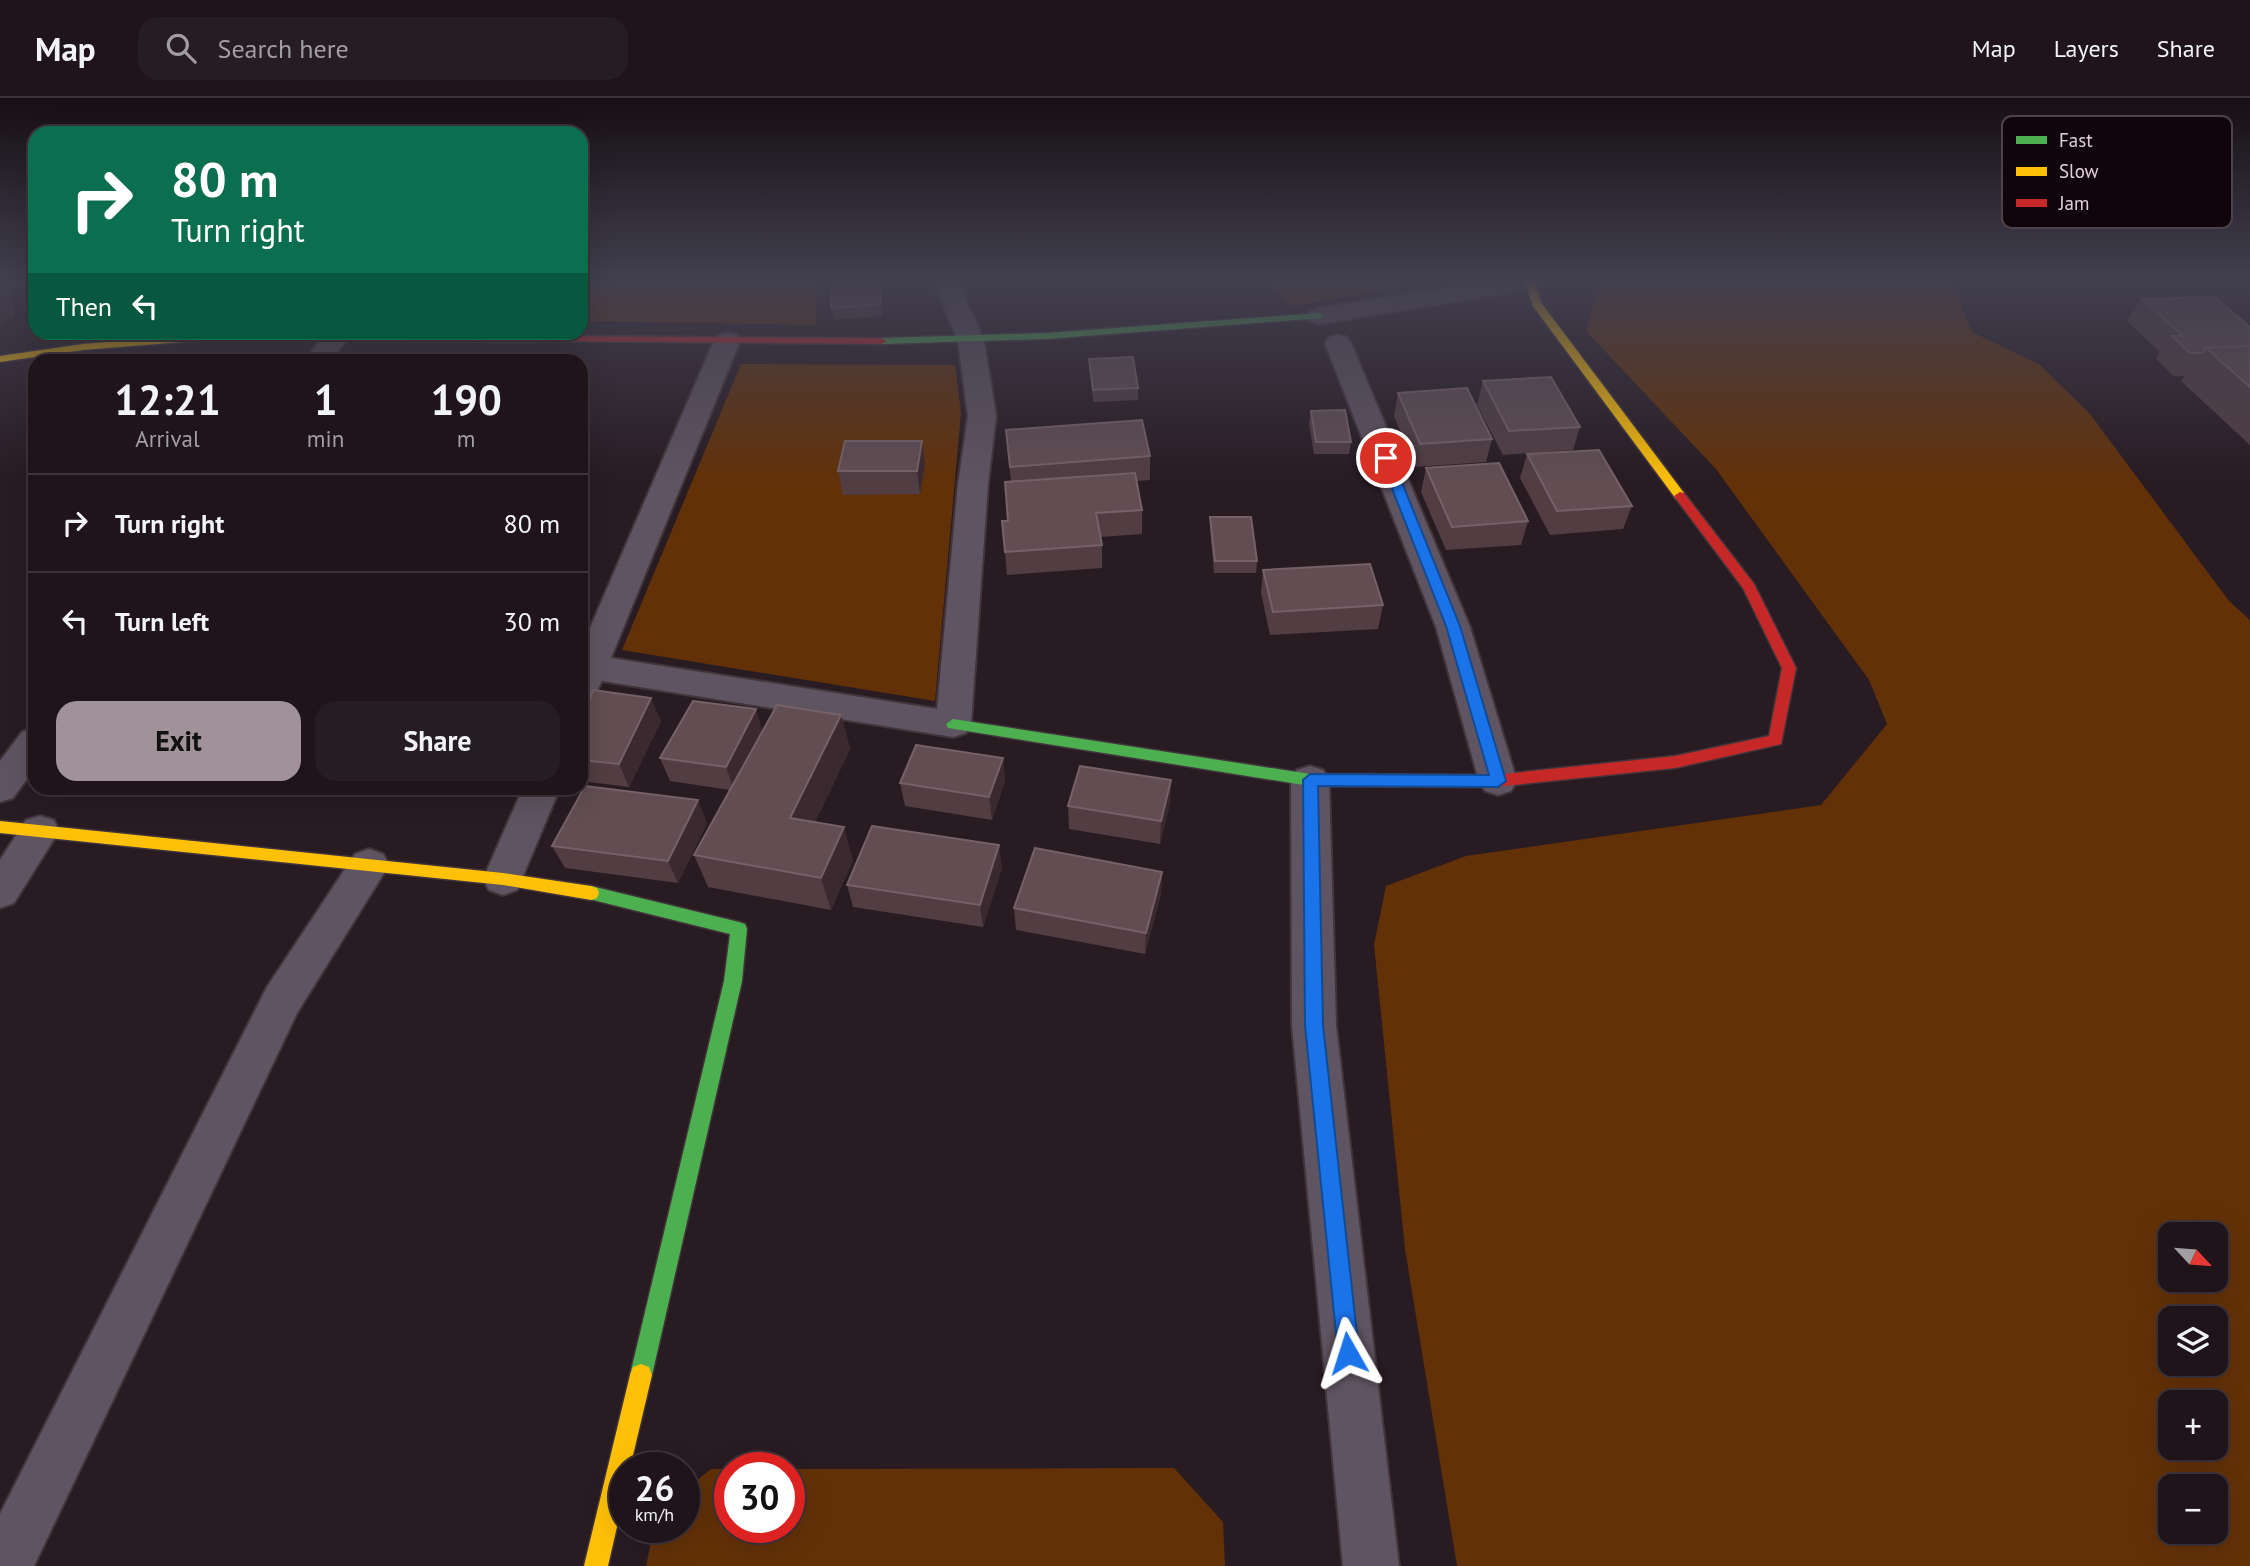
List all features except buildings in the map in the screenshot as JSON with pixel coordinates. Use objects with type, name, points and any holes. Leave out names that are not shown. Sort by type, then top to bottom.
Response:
[{"type":"street","points":[[35,354],[79,348]]},
{"type":"street","points":[[588,673],[723,348]]},
{"type":"street","points":[[953,724],[973,484],[982,416],[972,348]]},
{"type":"street","points":[[1340,348],[1453,626],[1498,781]]},
{"type":"street","points":[[588,678],[953,724],[1310,780],[1498,781],[1675,762],[1776,740],[1789,668],[1749,587],[1570,348]]},
{"type":"street","points":[[0,359],[28,355]]},
{"type":"street","points":[[0,788],[28,750]]},
{"type":"street","points":[[1310,780],[1314,1025],[1371,1566]]},
{"type":"street","points":[[503,879],[538,795]]},
{"type":"street","points":[[0,827],[503,879],[598,894],[739,929],[733,981],[596,1566]]},
{"type":"street","points":[[0,892],[40,831]]},
{"type":"street","points":[[4,1566],[282,1000],[369,865]]},
{"type":"shaded area","points":[[1602,348],[2004,348],[2040,365],[2090,414],[2229,601],[2250,620],[2250,1566],[1457,1566],[1405,1249],[1374,945],[1386,886],[1466,856],[1821,805],[1887,724],[1869,680],[1716,469]]},
{"type":"shaded area","points":[[741,364],[955,365],[961,413],[935,701],[622,650]]},
{"type":"shaded area","points":[[1174,1468],[1223,1522],[1225,1566],[646,1566],[651,1543],[700,1543],[700,1478],[711,1469],[714,1469],[714,1543],[805,1543],[805,1469]]},
{"type":"traffic: fast","points":[[953,724],[1310,780],[1494,781]]},
{"type":"traffic: fast","points":[[591,893],[739,929],[733,981],[641,1375]]},
{"type":"traffic: slow","points":[[35,354],[79,348]]},
{"type":"traffic: slow","points":[[1569,348],[1680,496]]},
{"type":"traffic: slow","points":[[0,359],[28,355]]},
{"type":"traffic: slow","points":[[0,827],[503,879],[591,893]]},
{"type":"traffic: slow","points":[[596,1566],[641,1375]]},
{"type":"traffic: jam","points":[[1494,781],[1675,762],[1776,740],[1789,668],[1749,587],[1680,496]]},
{"type":"route","points":[[1348,1353],[1314,1025],[1310,780],[1498,781],[1453,626],[1386,458]]}]
